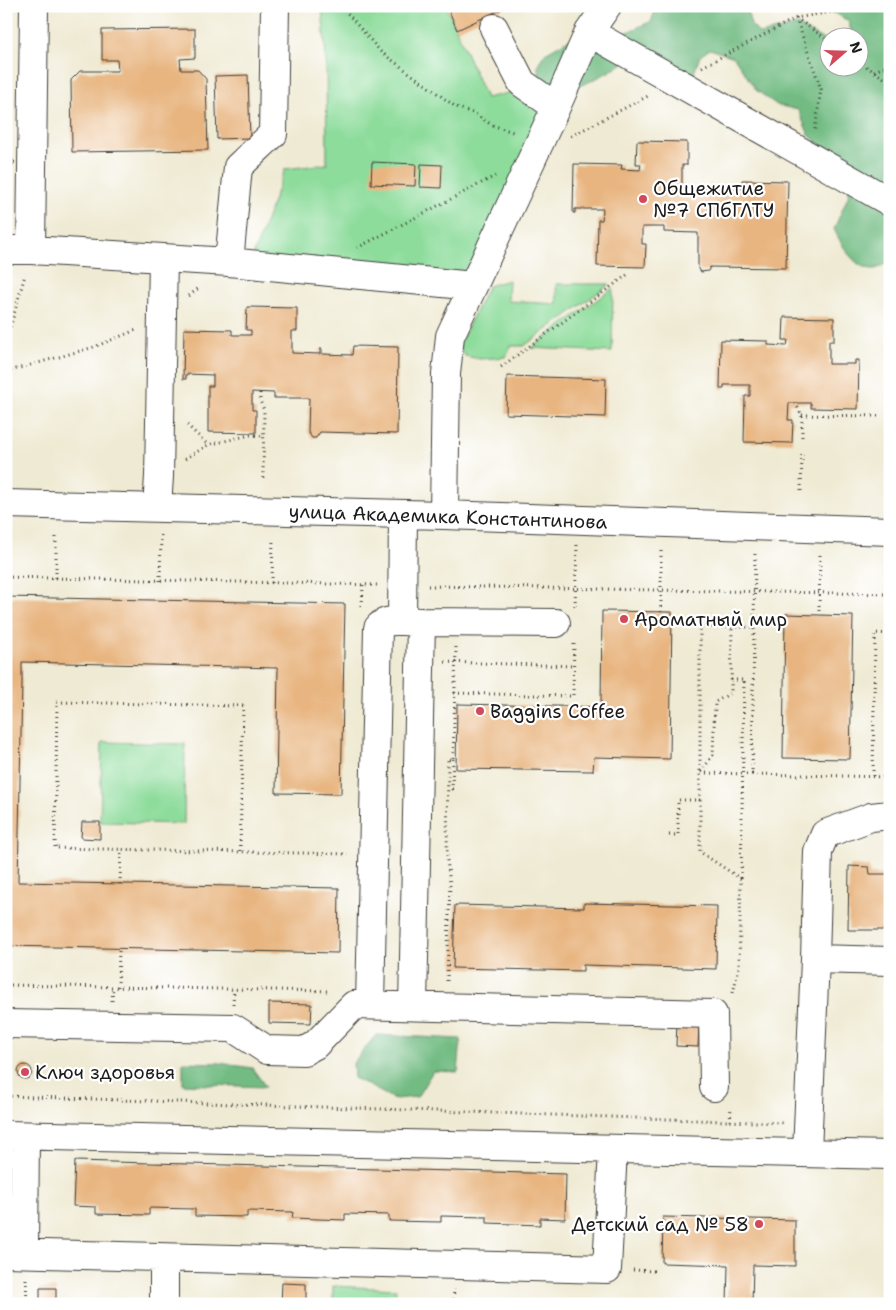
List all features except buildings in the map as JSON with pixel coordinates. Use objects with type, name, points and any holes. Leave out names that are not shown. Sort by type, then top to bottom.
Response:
[{"type":"street","points":[[34,6],[19,250],[229,262],[473,286]]},
{"type":"street","points":[[229,262],[238,167],[273,134],[275,6]]},
{"type":"street","points":[[444,515],[446,374],[450,336],[589,32],[607,6]]},
{"type":"street","points":[[494,28],[522,83],[556,107]]},
{"type":"street","points":[[589,32],[890,202]]},
{"type":"street","points":[[157,508],[163,259]]},
{"type":"street","name":"улица Академика Константинова","points":[[6,504],[444,515],[890,530]]},
{"type":"street","points":[[404,514],[403,585],[420,662],[413,1006]]},
{"type":"street","points":[[370,999],[378,628],[382,623],[389,621],[569,623]]},
{"type":"street","points":[[807,1153],[818,851],[825,834],[871,817],[890,815]]},
{"type":"street","points":[[815,959],[890,961]]},
{"type":"street","points":[[6,1024],[233,1028],[267,1050],[304,1051],[315,1045],[354,1005],[370,999],[413,1006],[713,1014],[714,1087]]},
{"type":"street","points":[[613,1149],[607,1269],[15,1253],[16,1136],[890,1155]]},
{"type":"street","points":[[164,1258],[164,1304]]},
{"type":"path","points":[[341,6],[381,52],[456,107],[475,114],[492,125],[540,141]]},
{"type":"path","points":[[796,18],[866,6]]},
{"type":"path","points":[[796,18],[818,33]]},
{"type":"path","points":[[796,18],[821,89],[810,157]]},
{"type":"path","points":[[874,71],[890,65]]},
{"type":"path","points":[[868,67],[890,82]]},
{"type":"path","points":[[6,336],[11,325],[19,250]]},
{"type":"path","points":[[6,372],[94,347],[162,319],[229,262]]},
{"type":"path","points":[[501,367],[627,275]]},
{"type":"path","points":[[260,393],[260,401],[264,410],[263,478]]},
{"type":"path","points":[[795,403],[802,415],[802,441]]},
{"type":"path","points":[[802,415],[878,416]]},
{"type":"path","points":[[159,476],[208,445],[250,435],[264,436]]},
{"type":"path","points":[[801,491],[802,454]]},
{"type":"path","points":[[56,533],[56,578]]},
{"type":"path","points":[[160,581],[161,535]]},
{"type":"path","points":[[272,583],[273,538]]},
{"type":"path","points":[[454,693],[573,696],[574,666],[569,623],[576,589],[577,544]]},
{"type":"path","points":[[661,546],[661,612]]},
{"type":"path","points":[[752,774],[755,548]]},
{"type":"path","points":[[818,611],[820,549]]},
{"type":"path","points":[[6,577],[890,594]]},
{"type":"path","points":[[447,986],[450,883],[447,860],[458,622]]},
{"type":"path","points":[[742,879],[700,852],[700,627],[754,627]]},
{"type":"path","points":[[701,773],[713,755],[715,702],[731,692],[732,627]]},
{"type":"path","points":[[873,776],[874,634],[890,634]]},
{"type":"path","points":[[420,662],[574,666]]},
{"type":"path","points":[[731,680],[744,680],[744,774],[739,967],[733,993]]},
{"type":"path","points":[[240,852],[243,706],[57,702],[54,848],[240,852],[373,854]]},
{"type":"path","points":[[440,759],[451,760]]},
{"type":"path","points":[[451,760],[452,789],[456,789]]},
{"type":"path","points":[[701,773],[890,777]]},
{"type":"path","points":[[669,835],[678,835],[678,800],[700,800]]},
{"type":"path","points":[[120,884],[121,849]]},
{"type":"path","points":[[118,987],[119,949]]},
{"type":"path","points":[[6,984],[118,987],[370,999]]},
{"type":"path","points":[[6,1096],[808,1125]]},
{"type":"green space","points":[[322,6],[446,6],[486,98],[522,90],[549,110],[473,286],[250,264],[285,169],[327,164],[326,59]]},
{"type":"green space","points":[[654,6],[746,6],[751,25],[760,34],[797,25],[818,37],[818,78],[868,78],[868,28],[850,28],[848,21],[837,14],[807,6],[890,6],[890,261],[875,269],[868,268],[855,261],[850,255],[834,229],[849,194],[847,169],[809,135],[798,110],[777,105],[756,90],[734,57],[710,49],[700,56],[692,79],[630,59],[597,78],[570,88],[557,89],[547,85],[538,72],[538,64],[545,53],[568,40],[618,36],[652,21]]},
{"type":"green space","points":[[509,280],[508,301],[557,304],[556,284],[610,284],[524,346],[510,346],[506,357],[480,359],[465,356],[459,345],[488,286]]},
{"type":"green space","points":[[613,288],[612,352],[531,348]]},
{"type":"green space","points":[[102,742],[185,744],[184,824],[100,822]]},
{"type":"green space","points":[[376,1035],[461,1039],[458,1072],[433,1071],[417,1097],[394,1099],[354,1078],[353,1063]]},
{"type":"green space","points":[[183,1062],[220,1063],[252,1068],[266,1087],[183,1084]]},
{"type":"green space","points":[[333,1286],[396,1289],[395,1304],[333,1304]]},
{"type":"place","name":"Общежитие №7 СПбГЛТУ","points":[[643,199]]},
{"type":"place","name":"Ароматный мир","points":[[624,619]]},
{"type":"place","name":"Baggins Coffee","points":[[480,711]]},
{"type":"place","name":"Ключ здоровья","points":[[25,1072]]},
{"type":"place","name":"Детский сад № 58","points":[[759,1224]]}]
